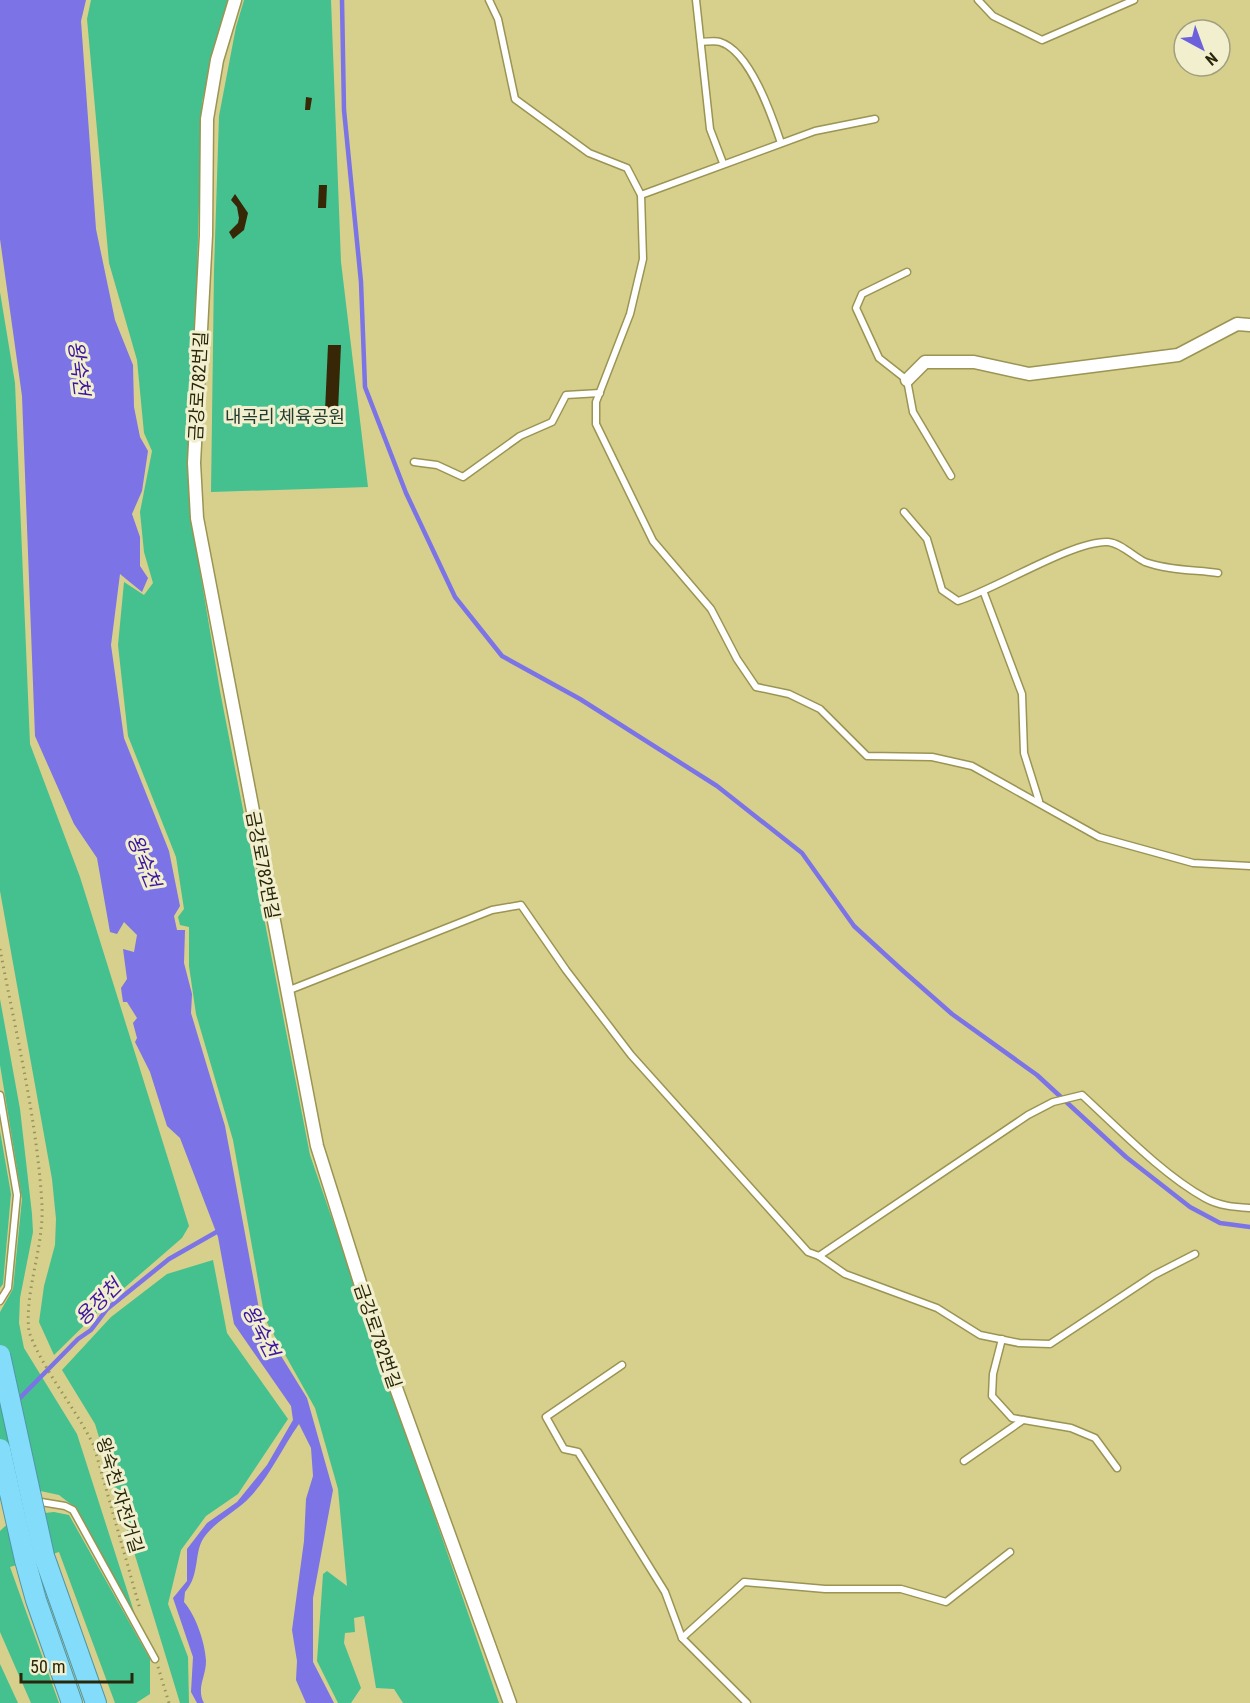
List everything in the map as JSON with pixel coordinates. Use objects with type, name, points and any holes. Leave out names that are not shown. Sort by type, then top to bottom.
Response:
[{"type":"highway","points":[[0,1355],[34,1558],[36,1600],[72,1703]]},
{"type":"highway","points":[[0,1449],[34,1558],[96,1703]]},
{"type":"street","name":"금강로782번길","points":[[235,0],[217,60],[207,119],[206,235],[194,463],[197,518],[317,1146],[374,1327],[510,1703]]},
{"type":"street","points":[[908,380],[925,362],[974,362],[1029,374],[1178,355],[1237,324],[1250,325]]},
{"type":"lane","points":[[489,0],[498,19],[515,99],[589,153],[627,168],[641,195],[643,259],[630,314],[596,402],[596,424],[653,541],[711,609],[737,659],[756,687],[789,694],[820,710],[867,756],[932,756],[972,766],[1039,801],[1099,837],[1193,862],[1250,866]]},
{"type":"lane","points":[[696,0],[710,129],[723,163]]},
{"type":"lane","points":[[978,0],[993,16],[1042,40],[1134,0]]},
{"type":"lane","points":[[701,42],[720,42],[742,59],[766,99],[781,143]]},
{"type":"lane","points":[[641,195],[815,131],[875,119]]},
{"type":"lane","points":[[907,272],[862,294],[856,308],[879,358],[908,380],[913,412],[951,476]]},
{"type":"lane","points":[[414,462],[437,465],[463,477],[520,436],[552,422],[566,395],[600,393]]},
{"type":"lane","points":[[904,512],[927,539],[942,590],[958,600],[984,592],[1039,564],[1090,546],[1110,542],[1146,562],[1218,573]]},
{"type":"lane","points":[[984,592],[1022,694],[1024,753],[1039,801]]},
{"type":"lane","points":[[286,991],[492,910],[521,905],[566,970],[631,1055],[808,1252],[819,1256],[845,1274],[937,1308],[980,1335],[1050,1344],[1154,1275],[1195,1254]]},
{"type":"lane","points":[[0,1095],[17,1195],[8,1288],[0,1301]]},
{"type":"lane","points":[[819,1256],[1028,1115],[1053,1102],[1082,1095],[1145,1154],[1206,1199],[1228,1206],[1250,1208]]},
{"type":"lane","points":[[1002,1339],[993,1374],[992,1396],[1012,1418],[1071,1428],[1095,1437],[1117,1468]]},
{"type":"lane","points":[[622,1365],[546,1417],[564,1449],[578,1452],[665,1593],[682,1638],[747,1703]]},
{"type":"lane","points":[[964,1461],[1023,1420]]},
{"type":"lane","points":[[8,1509],[37,1501],[65,1506],[73,1510],[155,1659]]},
{"type":"lane","points":[[682,1638],[744,1582],[825,1589],[901,1589],[946,1602],[1010,1552]]},
{"type":"path","name":"왕숙천 자전거길","points":[[0,949],[23,1068],[41,1194],[42,1237],[28,1324],[39,1352],[94,1446],[142,1614]]},
{"type":"path","points":[[155,1659],[168,1703]]},
{"type":"green space","points":[[91,0],[229,0],[202,102],[190,511],[220,691],[310,1155],[499,1703],[403,1703],[394,1689],[376,1688],[364,1616],[354,1618],[355,1632],[345,1633],[344,1643],[361,1688],[351,1703],[338,1703],[317,1661],[323,1574],[327,1571],[347,1586],[338,1489],[315,1408],[265,1319],[233,1140],[196,1014],[189,966],[189,927],[180,925],[178,917],[184,909],[176,857],[128,736],[118,645],[124,582],[144,595],[153,583],[144,552],[140,512],[152,451],[144,433],[137,360],[109,263],[87,19]]},
{"type":"green space","name":"내곡리 체육공원","points":[[244,0],[331,0],[341,262],[368,487],[211,492],[219,116],[236,27]]},
{"type":"green space","points":[[0,292],[15,383],[30,744],[80,877],[189,1226],[182,1238],[108,1302],[54,1355],[39,1322],[44,1286],[55,1245],[56,1219],[52,1179],[0,891]]},
{"type":"green space","points":[[0,999],[20,1109],[32,1214],[33,1232],[20,1298],[19,1323],[24,1348],[77,1434],[135,1615],[77,1509],[59,1495],[31,1489],[10,1488],[0,1494],[0,1312],[13,1289],[22,1199],[0,1065]]},
{"type":"green space","points":[[0,1131],[11,1194],[3,1284],[0,1288]]},
{"type":"green space","points":[[213,1260],[227,1333],[288,1419],[238,1494],[206,1516],[181,1550],[168,1604],[188,1657],[189,1703],[180,1703],[95,1424],[62,1370],[111,1317],[167,1274]]},
{"type":"green space","points":[[54,1512],[69,1515],[150,1659],[150,1694],[136,1703],[115,1703],[59,1552],[10,1567],[59,1703],[31,1703],[0,1632],[0,1531],[18,1518]]},
{"type":"green space","points":[[0,1664],[18,1703],[0,1703]]},
{"type":"water","name":"왕숙천","points":[[0,0],[86,0],[81,21],[96,229],[115,320],[133,365],[134,407],[140,437],[148,451],[142,491],[132,514],[140,537],[140,566],[148,578],[142,592],[120,574],[111,645],[124,738],[169,851],[180,906],[174,916],[177,930],[185,930],[184,963],[192,994],[191,1013],[225,1126],[262,1325],[307,1398],[333,1490],[313,1598],[313,1662],[334,1703],[306,1703],[296,1680],[297,1661],[292,1630],[304,1541],[306,1499],[313,1476],[311,1448],[299,1424],[257,1489],[245,1502],[215,1525],[201,1542],[193,1578],[185,1592],[184,1602],[196,1622],[204,1646],[206,1667],[201,1692],[204,1703],[197,1703],[191,1692],[193,1657],[173,1598],[187,1581],[187,1549],[207,1523],[237,1502],[267,1465],[293,1420],[291,1406],[234,1324],[218,1237],[180,1138],[167,1126],[150,1072],[135,1042],[137,1038],[133,1023],[137,1018],[127,1002],[123,1002],[121,988],[127,979],[123,949],[134,952],[137,935],[124,922],[117,934],[110,932],[97,858],[74,824],[35,736],[22,396],[0,239]]},
{"type":"building","points":[[306,97],[312,98],[310,110],[305,110]]},
{"type":"building","points":[[319,185],[327,185],[326,208],[318,208]]},
{"type":"building","points":[[235,194],[248,213],[244,230],[233,239],[229,232],[238,223],[239,218],[237,207],[231,200]]},
{"type":"building","points":[[328,345],[341,345],[338,411],[325,411]]},
{"type":"waterway","points":[[342,0],[344,110],[361,282],[365,387],[406,493],[455,597],[502,656],[580,699],[717,786],[802,853],[854,926],[952,1014],[1037,1075],[1126,1157],[1190,1207],[1220,1223],[1250,1227]]},
{"type":"waterway","name":"용정천","points":[[17,1401],[78,1339],[91,1330],[107,1309],[169,1259],[220,1230]]}]
